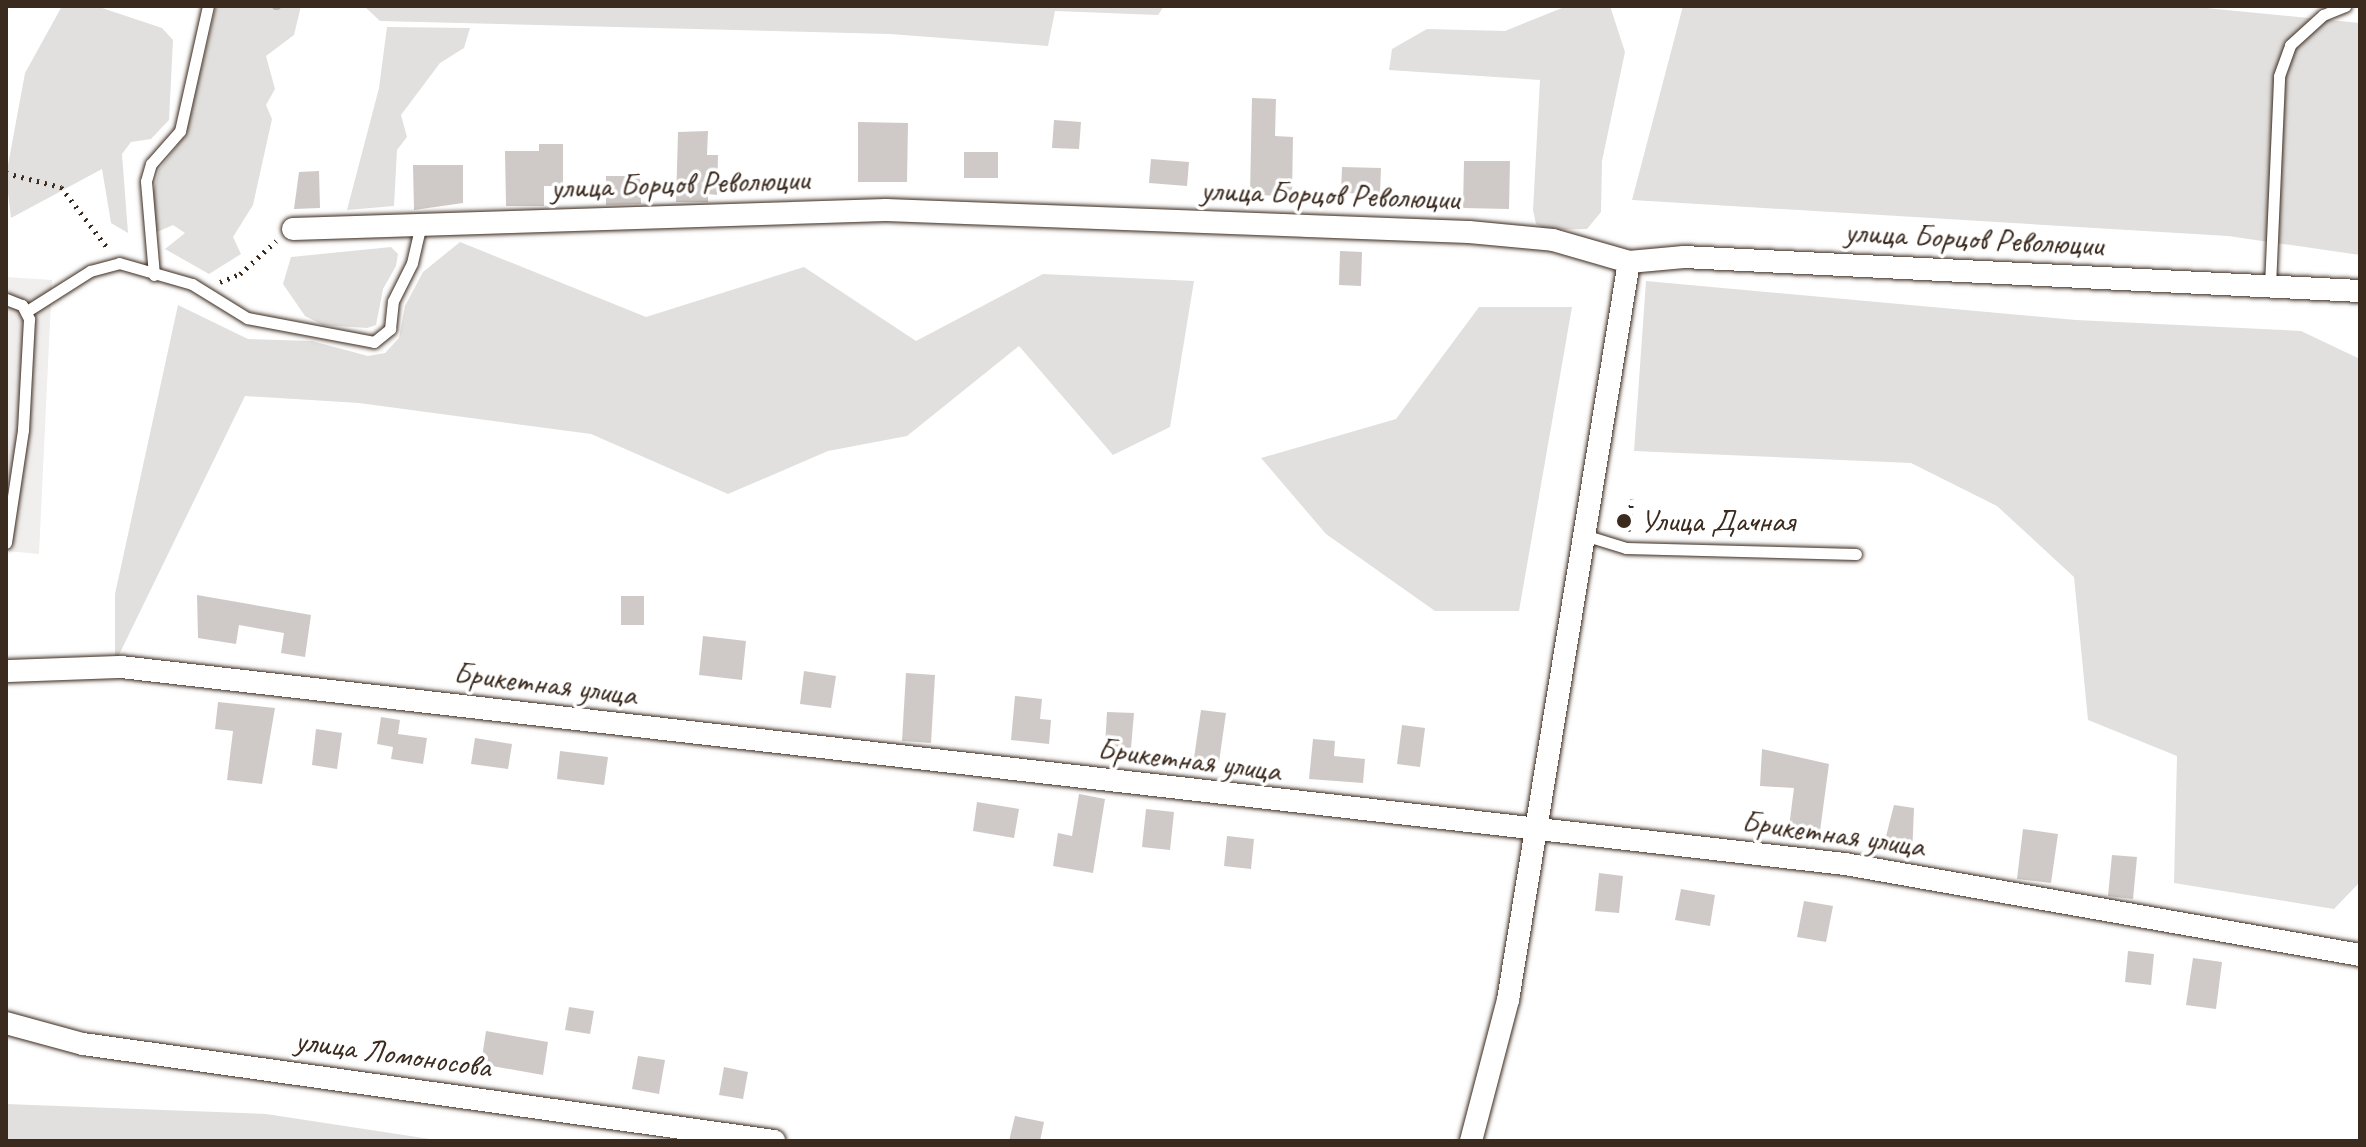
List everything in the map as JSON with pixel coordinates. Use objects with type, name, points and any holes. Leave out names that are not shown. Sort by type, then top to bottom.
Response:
[{"type":"street","name":"улица Борцов Революции","points":[[293,229],[886,210],[1469,232],[1553,240],[1629,262],[1684,257],[2360,291]]},
{"type":"street","points":[[1471,1141],[1508,1000],[1538,832],[1629,262]]},
{"type":"street","name":"Брикетная улица","points":[[6,671],[121,667],[1538,832],[1845,864],[2360,955]]},
{"type":"street","name":"улица Ломоносова","points":[[6,1023],[83,1044],[774,1141]]},
{"type":"lane","points":[[154,275],[146,181],[180,131],[208,6]]},
{"type":"lane","points":[[2270,286],[2279,76],[2290,45],[2323,15],[2345,6]]},
{"type":"lane","points":[[27,311],[90,271],[119,263],[192,284],[247,318],[374,342],[390,329],[393,301],[412,263],[421,225]]},
{"type":"lane","points":[[6,299],[27,311]]},
{"type":"lane","points":[[6,543],[21,446],[27,311]]},
{"type":"lane","points":[[6,445],[21,446]]},
{"type":"lane","points":[[1583,535],[1626,548],[1856,554]]},
{"type":"path","points":[[6,173],[61,187],[119,263]]},
{"type":"path","points":[[192,284],[240,274],[293,229]]},
{"type":"shaded area","points":[[62,6],[108,6],[102,8],[162,28],[173,40],[169,120],[151,139],[131,142],[122,154],[128,233],[111,223],[102,169],[11,218],[6,176],[25,73]]},
{"type":"shaded area","points":[[216,6],[301,6],[294,35],[266,56],[275,89],[266,105],[272,119],[253,205],[233,237],[241,254],[209,274],[165,249],[185,233],[173,225],[157,232],[151,201],[159,170],[186,134]]},
{"type":"shaded area","points":[[364,6],[1164,6],[1158,15],[1055,11],[1048,46],[890,34],[380,21]]},
{"type":"shaded area","points":[[1567,6],[1610,6],[1625,52],[1602,161],[1601,212],[1587,229],[1548,230],[1536,224],[1533,210],[1540,80],[1389,70],[1392,49],[1427,29],[1505,31]]},
{"type":"shaded area","points":[[1683,6],[2186,6],[2360,23],[2360,255],[2228,236],[1632,200]]},
{"type":"shaded area","points":[[387,27],[470,28],[464,48],[440,63],[401,115],[407,137],[397,150],[394,206],[347,210],[379,88]]},
{"type":"shaded area","points":[[460,242],[646,317],[804,267],[916,341],[1043,274],[1194,281],[1170,427],[1113,455],[1019,346],[907,436],[828,451],[728,494],[591,434],[359,403],[245,396],[115,663],[115,594],[178,305],[248,339],[312,341],[368,356],[385,353],[399,338],[405,306],[423,272]]},
{"type":"shaded area","points":[[391,247],[398,254],[396,266],[383,289],[376,325],[367,328],[323,325],[305,316],[283,284],[291,257]]},
{"type":"shaded area","points":[[6,277],[52,280],[39,554],[6,551]]},
{"type":"shaded area","points":[[1646,281],[2076,320],[2301,331],[2360,359],[2360,882],[2334,909],[2174,883],[2177,756],[2088,720],[2074,577],[1997,506],[1911,463],[1634,451]]},
{"type":"shaded area","points":[[1479,307],[1572,307],[1519,611],[1435,611],[1326,534],[1261,458],[1396,419]]},
{"type":"shaded area","points":[[6,1104],[266,1114],[443,1141],[6,1141]]},
{"type":"building","points":[[1252,98],[1276,99],[1275,136],[1293,137],[1292,196],[1250,195]]},
{"type":"building","points":[[1054,120],[1081,122],[1079,149],[1052,148]]},
{"type":"building","points":[[858,122],[908,123],[907,182],[858,182]]},
{"type":"building","points":[[708,131],[707,155],[718,155],[717,195],[708,194],[708,202],[676,202],[678,132]]},
{"type":"building","points":[[539,144],[563,144],[563,186],[544,186],[544,206],[506,206],[505,151],[539,151]]},
{"type":"building","points":[[964,152],[998,152],[998,178],[964,178]]},
{"type":"building","points":[[1151,159],[1189,162],[1187,186],[1149,183]]},
{"type":"building","points":[[1464,161],[1510,161],[1509,209],[1463,208]]},
{"type":"building","points":[[413,165],[463,165],[463,203],[414,210]]},
{"type":"building","points":[[1342,167],[1381,168],[1380,194],[1341,193]]},
{"type":"building","points":[[319,171],[320,208],[294,209],[299,172]]},
{"type":"building","points":[[606,176],[640,176],[641,204],[606,205]]},
{"type":"building","points":[[1340,251],[1362,252],[1361,286],[1339,285]]},
{"type":"building","points":[[197,595],[311,615],[305,657],[281,653],[284,633],[239,625],[236,644],[198,638]]},
{"type":"building","points":[[621,596],[644,596],[644,625],[621,625]]},
{"type":"building","points":[[703,636],[746,641],[742,680],[699,675]]},
{"type":"building","points":[[804,671],[836,676],[831,708],[800,704]]},
{"type":"building","points":[[906,673],[935,675],[931,743],[902,741]]},
{"type":"building","points":[[1015,696],[1042,699],[1040,719],[1051,720],[1049,744],[1011,740]]},
{"type":"building","points":[[218,702],[275,708],[262,784],[227,780],[233,731],[215,729]]},
{"type":"building","points":[[1201,710],[1226,713],[1219,762],[1194,758]]},
{"type":"building","points":[[1107,712],[1134,713],[1131,748],[1105,746]]},
{"type":"building","points":[[381,717],[400,720],[398,734],[427,738],[423,764],[391,759],[393,747],[377,744]]},
{"type":"building","points":[[1402,725],[1425,728],[1420,767],[1397,764]]},
{"type":"building","points":[[316,729],[342,733],[337,769],[312,765]]},
{"type":"building","points":[[475,738],[512,744],[508,769],[471,764]]},
{"type":"building","points":[[1313,739],[1335,741],[1334,756],[1365,759],[1363,783],[1309,779]]},
{"type":"building","points":[[1762,749],[1829,764],[1820,831],[1789,827],[1794,788],[1760,786]]},
{"type":"building","points":[[560,751],[608,757],[604,785],[557,779]]},
{"type":"building","points":[[1079,794],[1105,799],[1093,873],[1053,866],[1058,833],[1072,836]]},
{"type":"building","points":[[977,802],[1019,809],[1014,838],[973,831]]},
{"type":"building","points":[[1894,805],[1914,808],[1912,856],[1882,852]]},
{"type":"building","points":[[1146,809],[1174,812],[1170,850],[1142,847]]},
{"type":"building","points":[[2023,829],[2058,834],[2051,883],[2017,879]]},
{"type":"building","points":[[1227,836],[1254,839],[1251,869],[1224,866]]},
{"type":"building","points":[[2112,855],[2137,857],[2133,899],[2108,896]]},
{"type":"building","points":[[1599,873],[1623,876],[1619,913],[1595,911]]},
{"type":"building","points":[[1681,889],[1715,895],[1710,926],[1675,920]]},
{"type":"building","points":[[1804,901],[1833,906],[1826,942],[1797,937]]},
{"type":"building","points":[[2128,951],[2154,954],[2151,985],[2125,982]]},
{"type":"building","points":[[2193,958],[2222,962],[2216,1009],[2186,1005]]},
{"type":"building","points":[[569,1007],[594,1011],[590,1034],[565,1030]]},
{"type":"building","points":[[486,1031],[548,1042],[543,1075],[481,1064]]},
{"type":"building","points":[[638,1056],[665,1060],[659,1094],[632,1089]]},
{"type":"building","points":[[724,1067],[748,1072],[743,1099],[719,1095]]},
{"type":"building","points":[[1015,1116],[1044,1122],[1040,1141],[1009,1141]]},
{"type":"place","name":"Улица Дачная","points":[[1624,521]]}]
